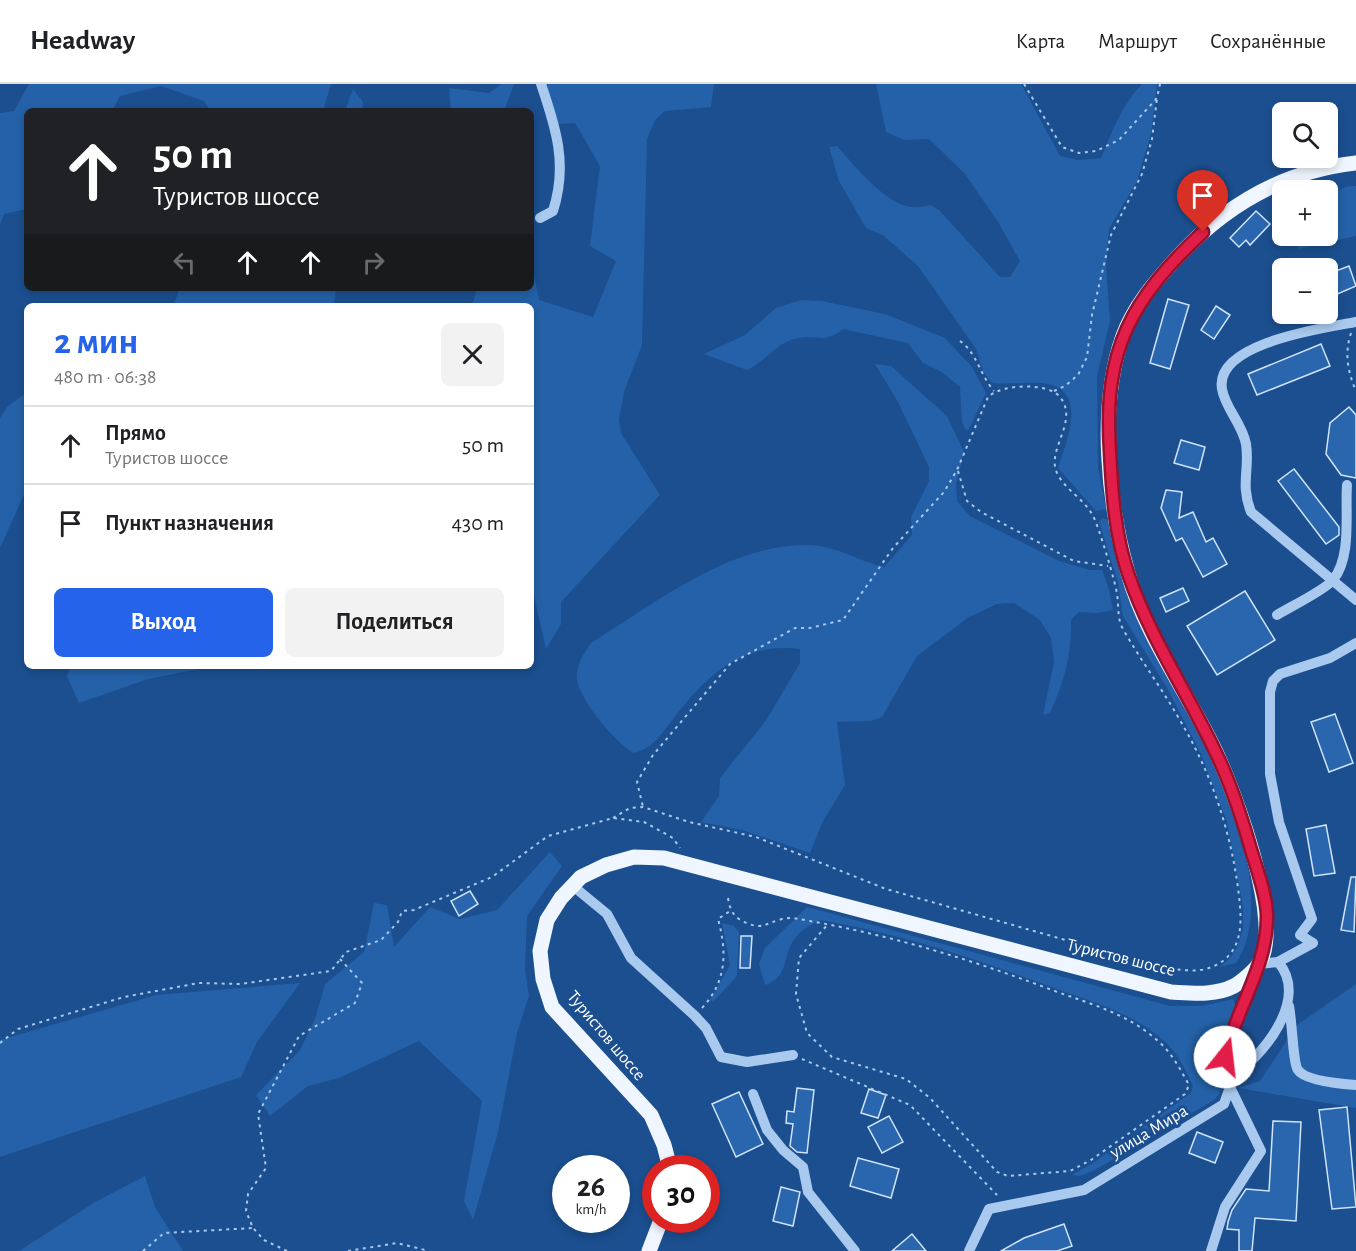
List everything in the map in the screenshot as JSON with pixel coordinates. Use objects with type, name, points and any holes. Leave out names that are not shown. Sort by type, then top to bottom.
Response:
[{"type":"main road","points":[[1259,964],[1267,913],[1241,813],[1216,752],[1148,621],[1128,574],[1113,501],[1108,430],[1111,380],[1124,334],[1146,292],[1179,255],[1216,221],[1260,190],[1326,166],[1356,163]]},
{"type":"main road","name":"Туристов шоссе","points":[[667,1155],[651,1115],[552,1007],[546,988],[540,951],[547,920],[561,898],[581,877],[606,865],[634,857],[664,858],[1171,992],[1207,993],[1223,990],[1235,986],[1259,964]]},
{"type":"main road","points":[[649,1251],[657,1233]]},
{"type":"street","points":[[540,218],[553,211],[560,190],[562,160],[541,84]]},
{"type":"street","points":[[1356,322],[1255,347],[1228,364],[1223,372],[1221,388],[1238,420],[1246,445],[1245,496],[1251,512],[1356,600]]},
{"type":"street","points":[[1277,615],[1333,581],[1342,561],[1347,536],[1344,515],[1347,485]]},
{"type":"street","points":[[1259,964],[1278,962],[1313,943],[1300,935],[1312,919],[1279,822],[1270,774],[1270,692],[1273,681],[1280,674],[1330,658],[1356,643]]},
{"type":"street","points":[[573,886],[607,914],[631,958],[706,1028],[721,1057],[747,1062],[793,1055]]},
{"type":"street","points":[[1278,962],[1288,977],[1288,1006],[1293,1023],[1296,1069],[1302,1075],[1356,1085]]},
{"type":"street","name":"улица Мира","points":[[969,1251],[989,1209],[1084,1190],[1224,1104],[1231,1082],[1225,1057],[1230,1033],[1246,1003],[1259,964]]},
{"type":"street","points":[[1223,990],[1239,992],[1246,1003]]},
{"type":"street","points":[[1210,1251],[1225,1207],[1261,1151],[1231,1082],[1250,1065],[1288,1006]]},
{"type":"street","points":[[753,1094],[767,1130],[783,1150],[803,1167],[808,1191],[855,1251]]},
{"type":"path","points":[[1024,84],[1062,147],[1079,153],[1096,151],[1119,140],[1157,98]]},
{"type":"path","points":[[1052,392],[1065,386],[1078,375],[1087,357],[1092,315],[1111,235],[1142,174],[1152,139],[1160,84]]},
{"type":"path","points":[[1356,322],[1347,346],[1348,372],[1356,391]]},
{"type":"path","points":[[960,341],[971,349],[983,379],[994,391]]},
{"type":"path","points":[[0,1043],[18,1029],[124,997],[199,983],[240,984],[331,971],[346,952],[381,940],[398,922],[402,911],[414,910],[492,878],[548,837],[613,818],[630,808],[643,807],[688,822],[756,837],[886,889],[1164,968],[1209,969],[1232,952],[1241,936],[1242,916],[1230,843],[1203,764],[1182,722],[1122,628],[1117,592],[1093,516],[1057,474],[1054,463],[1066,411],[1063,402],[1057,394],[1052,392],[1017,387],[994,391],[988,397],[957,470],[932,508],[893,548],[843,620],[810,628],[795,628],[730,664],[653,755],[637,782],[643,807]]},
{"type":"path","points":[[957,470],[967,501],[981,512],[1074,561],[1108,566]]},
{"type":"path","points":[[613,818],[644,822],[673,837],[693,865]]},
{"type":"path","points":[[728,898],[730,911],[739,920],[761,927],[768,926],[777,920],[792,918],[828,924],[876,934],[960,958],[1106,1008],[1129,1019],[1158,1041],[1176,1060],[1190,1085],[1185,1094],[1091,1160],[1070,1172],[1008,1176],[997,1172],[930,1098],[906,1079],[832,1057],[807,1033],[796,994],[799,958],[828,924]]},
{"type":"path","points":[[705,1004],[725,963],[725,945],[718,919],[730,911]]},
{"type":"path","points":[[287,1251],[264,1240],[253,1228],[246,1211],[248,1194],[266,1168],[258,1114],[299,1036],[354,1003],[362,982],[340,959]]},
{"type":"path","points":[[793,1055],[910,1105],[1008,1206]]},
{"type":"path","points":[[143,1251],[164,1233],[253,1228]]},
{"type":"path","points":[[348,1251],[397,1244],[429,1251]]},
{"type":"shaded area","points":[[29,84],[331,84],[324,108],[208,108],[204,101],[161,86],[120,96],[114,108],[24,108],[24,210],[4,214],[0,225],[0,113],[14,111]]},
{"type":"shaded area","points":[[502,84],[514,84],[505,108],[451,108],[449,88],[489,93]]},
{"type":"shaded area","points":[[546,84],[714,84],[711,107],[665,111],[655,120],[647,139],[642,345],[624,392],[619,419],[621,433],[660,495],[561,602],[561,624],[546,649],[534,596],[534,303],[473,303],[476,291],[534,291],[534,275],[539,300],[593,317],[616,261],[590,246],[600,166],[575,123],[558,124]]},
{"type":"shaded area","points":[[876,84],[1021,84],[1060,156],[1078,160],[1101,158],[1118,119],[1135,92],[1142,84],[1157,84],[1151,134],[1137,181],[1109,229],[1106,266],[1110,321],[1097,376],[1098,468],[1106,509],[1096,511],[1058,468],[1071,422],[1069,399],[1063,391],[1046,384],[992,383],[983,371],[976,349],[918,266],[884,236],[866,228],[839,181],[829,147],[837,146],[871,183],[892,200],[912,207],[931,205],[939,210],[1000,277],[1010,277],[1020,261],[998,222],[965,174],[929,139],[904,140],[886,132]]},
{"type":"shaded area","points":[[353,89],[363,102],[362,108],[346,108]]},
{"type":"shaded area","points":[[1356,186],[1356,236],[1338,240],[1338,190]]},
{"type":"shaded area","points":[[179,291],[336,291],[334,303],[174,303]]},
{"type":"shaded area","points":[[801,300],[822,301],[885,314],[945,338],[972,367],[986,393],[969,429],[966,430],[962,423],[960,387],[942,372],[923,363],[908,343],[843,329],[831,337],[805,337],[790,340],[747,370],[704,354],[745,335],[776,308]]},
{"type":"shaded area","points":[[875,364],[891,366],[947,416],[964,452],[956,484],[957,501],[970,516],[1059,561],[1090,570],[1102,570],[1113,610],[1097,613],[1079,612],[1071,620],[1070,645],[1063,679],[1050,713],[1043,715],[1054,662],[1051,638],[1040,620],[1014,603],[997,604],[969,617],[917,656],[882,717],[871,721],[837,722],[845,785],[822,823],[810,853],[742,830],[701,822],[719,796],[720,778],[767,719],[800,663],[800,649],[779,648],[760,651],[743,656],[728,665],[699,688],[657,740],[634,753],[609,732],[592,710],[580,689],[577,671],[591,643],[695,578],[751,554],[780,547],[810,545],[829,548],[884,567],[912,535],[911,517],[929,481],[929,467],[898,402]]},
{"type":"shaded area","points":[[24,394],[24,495],[0,548],[0,418],[7,407]]},
{"type":"shaded area","points":[[1102,518],[1108,520],[1183,696],[1222,775],[1240,828],[1251,900],[1250,923],[1245,944],[1236,963],[1220,967],[1231,957],[1238,945],[1243,928],[1243,906],[1227,822],[1201,754],[1167,688],[1123,616],[1118,583],[1099,522]]},
{"type":"shaded area","points":[[70,669],[199,669],[148,679],[79,703],[67,676]]},
{"type":"shaded area","points":[[550,852],[562,866],[527,916],[525,970],[529,996],[517,1033],[498,1132],[473,1220],[464,1201],[482,1101],[419,1041],[339,1078],[308,1086],[270,1116],[256,1095],[300,1050],[315,1019],[325,984],[364,952],[374,903],[387,905],[394,947],[430,907],[460,919],[497,910]]},
{"type":"shaded area","points":[[807,907],[1170,1006],[1202,1006],[1233,999],[1236,1007],[1220,1040],[1218,1055],[1220,1093],[1214,1100],[1095,1170],[1080,1176],[1072,1175],[1093,1163],[1191,1093],[1193,1086],[1173,1050],[1139,1023],[1100,1004],[970,958],[910,940],[820,920],[799,933],[792,943],[783,970],[773,981],[765,985],[759,964],[765,948]]},
{"type":"shaded area","points":[[722,923],[734,926],[739,932],[737,976],[713,1002],[710,1000],[730,965]]},
{"type":"shaded area","points":[[300,983],[257,1042],[241,1077],[0,1157],[0,1040],[156,995]]},
{"type":"shaded area","points":[[1356,984],[1356,1108],[1238,1088],[1260,1081],[1297,1025]]},
{"type":"shaded area","points":[[145,1176],[155,1207],[183,1251],[19,1251],[95,1202]]},
{"type":"building","points":[[1256,211],[1270,224],[1250,245],[1246,240],[1239,247],[1230,238]]},
{"type":"building","points":[[1349,266],[1356,286],[1338,294],[1338,270]]},
{"type":"building","points":[[1168,299],[1189,305],[1170,369],[1150,363]]},
{"type":"building","points":[[1216,306],[1230,315],[1214,339],[1201,330]]},
{"type":"building","points":[[1321,344],[1330,366],[1257,395],[1248,374]]},
{"type":"building","points":[[1349,407],[1356,415],[1356,478],[1341,475],[1326,454],[1330,423]]},
{"type":"building","points":[[1181,440],[1205,447],[1199,470],[1174,463]]},
{"type":"building","points":[[1294,469],[1339,527],[1339,535],[1326,544],[1278,481]]},
{"type":"building","points":[[1166,490],[1182,492],[1179,518],[1193,512],[1206,542],[1213,538],[1227,564],[1203,577],[1182,538],[1176,541],[1161,508]]},
{"type":"building","points":[[1183,588],[1189,601],[1166,612],[1160,598]]},
{"type":"building","points":[[1245,591],[1275,640],[1217,675],[1187,626]]},
{"type":"building","points":[[1335,714],[1353,763],[1329,772],[1311,722]]},
{"type":"building","points":[[1326,825],[1335,873],[1314,876],[1306,829]]},
{"type":"building","points":[[1351,877],[1356,877],[1354,932],[1341,930]]},
{"type":"building","points":[[470,891],[478,904],[459,916],[451,901]]},
{"type":"building","points":[[741,936],[752,936],[750,968],[740,968]]},
{"type":"building","points":[[797,1088],[814,1090],[807,1153],[797,1152],[790,1146],[793,1124],[786,1123],[787,1111],[794,1112]]},
{"type":"building","points":[[869,1089],[886,1095],[878,1118],[861,1113]]},
{"type":"building","points":[[739,1092],[763,1144],[736,1157],[712,1104]]},
{"type":"building","points":[[1347,1107],[1356,1207],[1332,1209],[1319,1110]]},
{"type":"building","points":[[889,1116],[903,1142],[882,1153],[868,1127]]},
{"type":"building","points":[[1273,1121],[1301,1122],[1296,1221],[1255,1218],[1252,1251],[1239,1251],[1239,1230],[1227,1229],[1228,1222],[1232,1210],[1246,1189],[1269,1191]]},
{"type":"building","points":[[1197,1132],[1223,1142],[1215,1163],[1189,1153]]},
{"type":"building","points":[[858,1158],[899,1169],[891,1198],[850,1186]]},
{"type":"building","points":[[781,1187],[800,1192],[793,1226],[773,1221]]},
{"type":"building","points":[[1064,1224],[1072,1246],[1057,1251],[1001,1251],[1024,1238]]},
{"type":"building","points":[[912,1234],[926,1251],[892,1251]]},
{"type":"route","points":[[1203,232],[1146,292],[1124,334],[1111,380],[1108,430],[1113,501],[1128,574],[1143,611],[1216,752],[1241,813],[1263,891],[1267,913],[1263,948],[1246,1003],[1230,1033],[1225,1057]]}]
